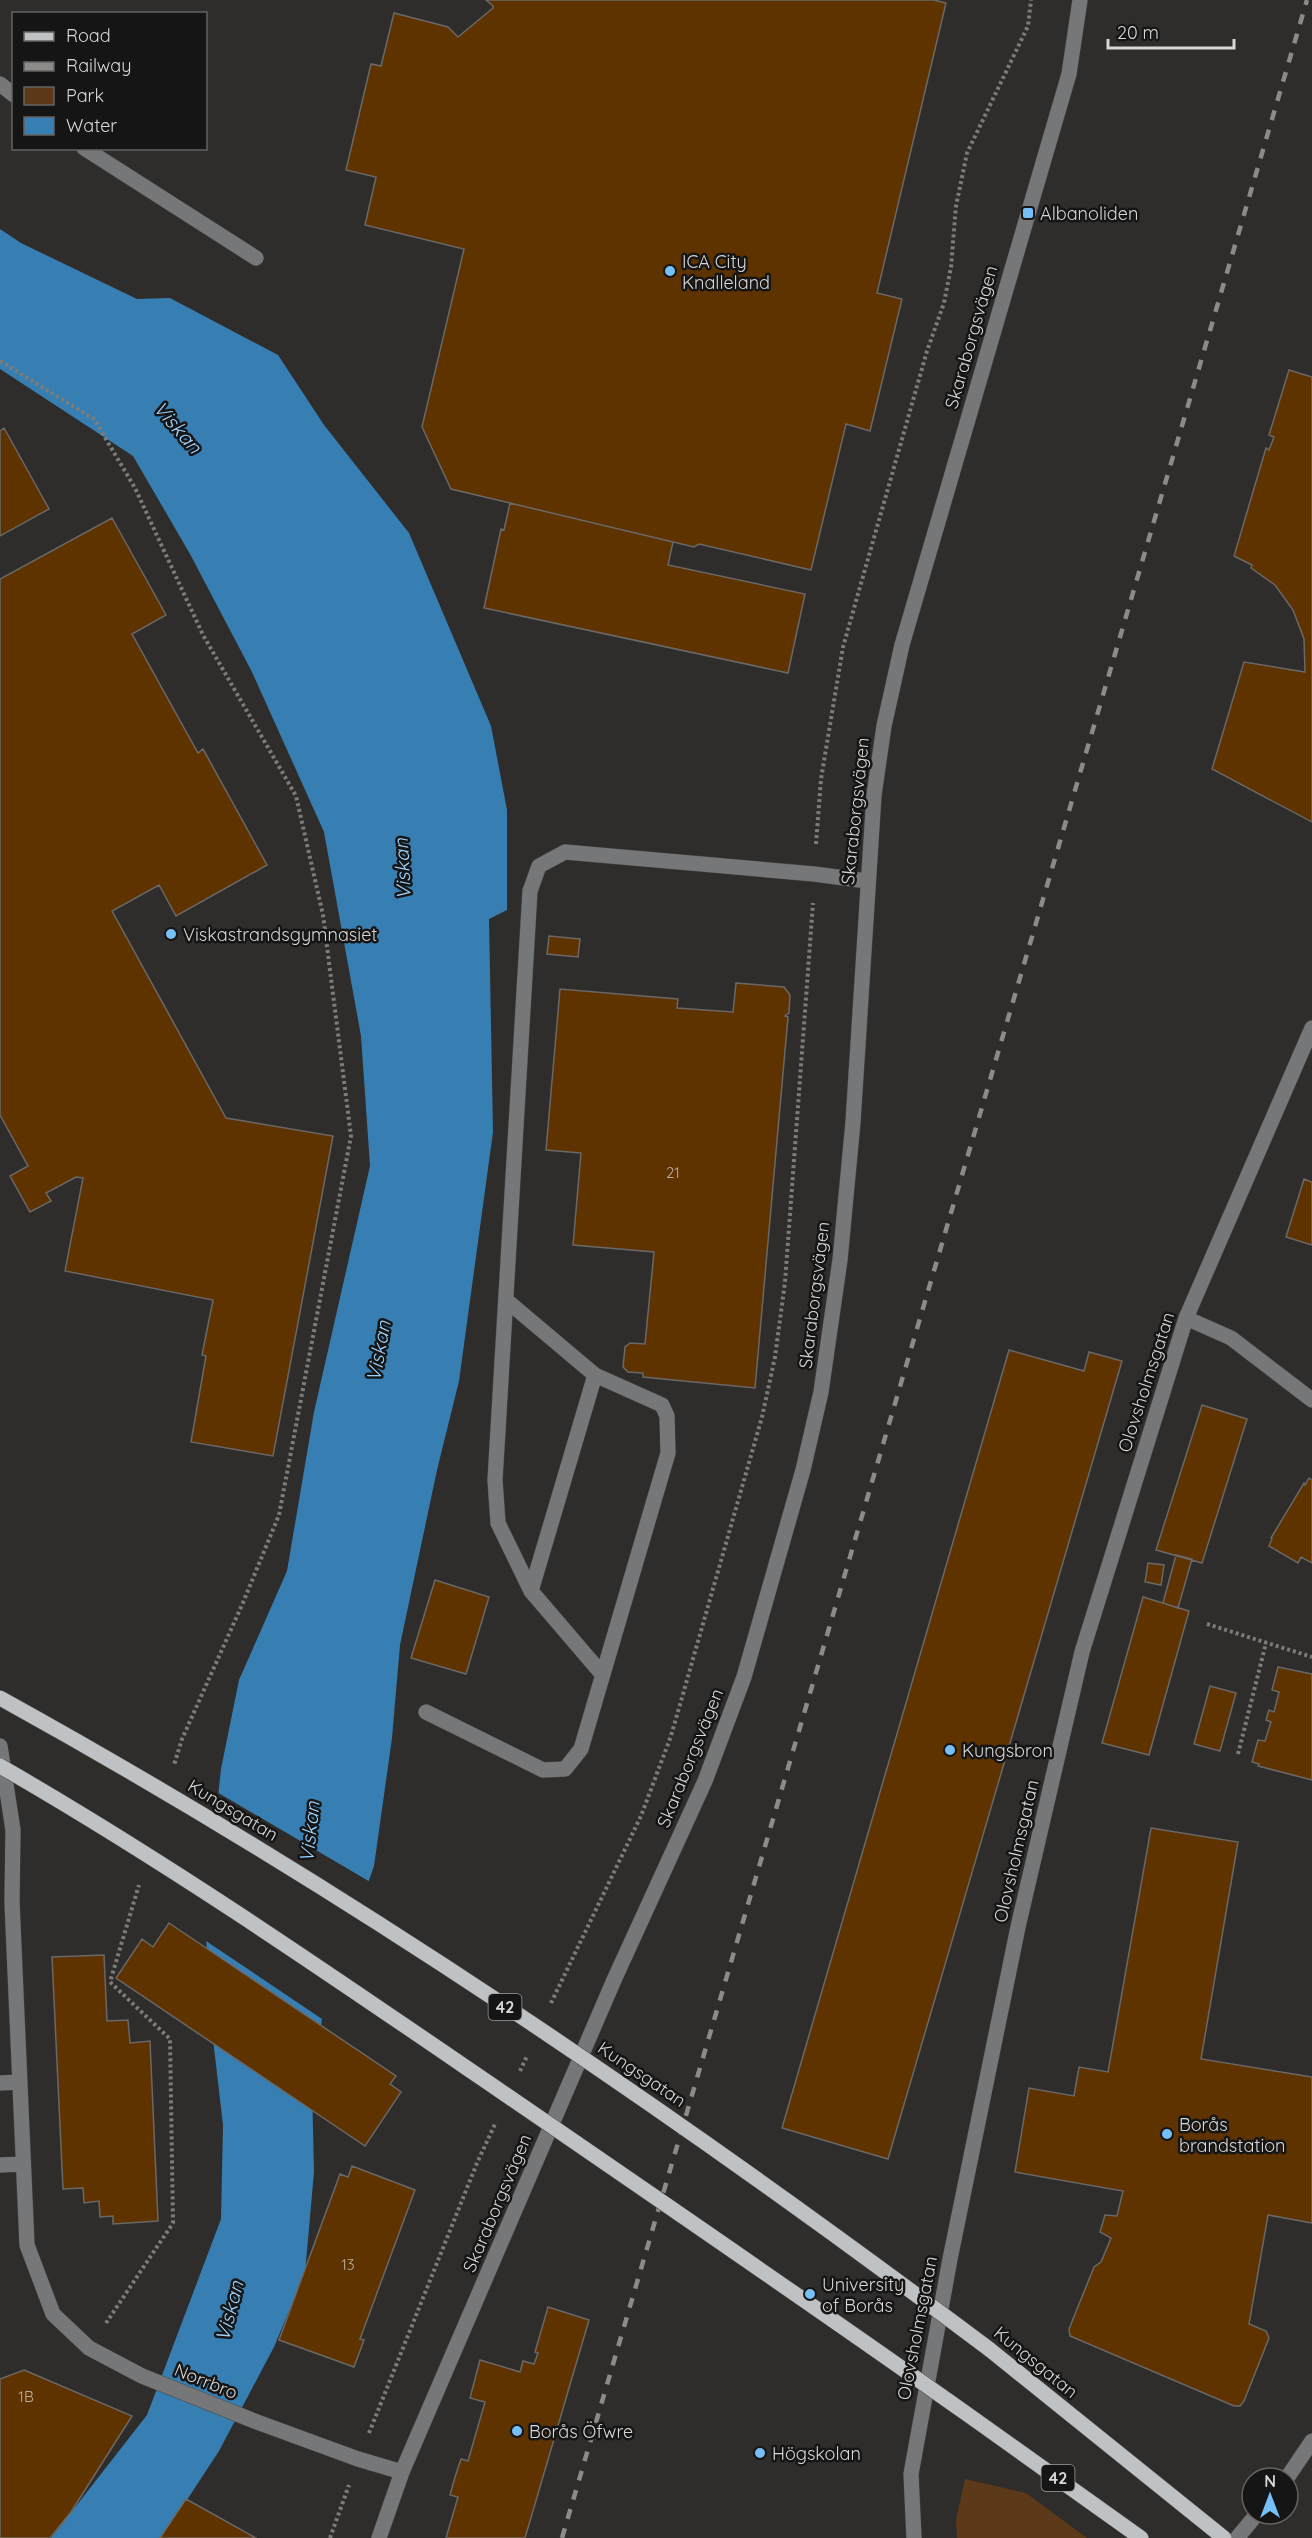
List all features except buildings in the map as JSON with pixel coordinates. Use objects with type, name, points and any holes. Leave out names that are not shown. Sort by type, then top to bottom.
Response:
[{"type":"main road","name":"Kungsgatan","points":[[0,1698],[116,1762],[291,1868],[615,2078],[824,2226],[989,2349],[1224,2538]]},
{"type":"main road","name":"42","points":[[0,1754],[92,1819],[273,1935],[781,2282],[1141,2538]]},
{"type":"street","name":"Skaraborgsvägen","points":[[379,2538],[402,2472],[615,1980],[705,1780],[744,1677],[802,1470],[821,1392],[840,1260],[853,1122],[874,795],[884,726],[902,645],[1069,74],[1080,0]]},
{"type":"street","points":[[87,150],[256,258]]},
{"type":"street","points":[[602,1674],[531,1591],[498,1522],[495,1480],[530,891],[539,866],[565,852],[814,874],[867,881]]},
{"type":"street","name":"Olovsholmsgatan","points":[[914,2538],[910,2474],[916,2437],[1018,1927],[1082,1652],[1185,1318],[1312,1028]]},
{"type":"street","points":[[426,1712],[543,1770],[565,1769],[581,1749],[668,1453],[667,1416],[662,1405],[595,1375],[506,1300]]},
{"type":"street","points":[[1185,1318],[1231,1338],[1312,1401]]},
{"type":"street","points":[[531,1591],[595,1375]]},
{"type":"street","name":"Norrbro","points":[[0,1754],[13,1830],[12,1902],[27,2245],[52,2314],[89,2348],[142,2376],[257,2422],[358,2459],[402,2472]]},
{"type":"street","points":[[0,2083],[20,2082]]},
{"type":"street","points":[[0,2165],[22,2164]]},
{"type":"street","points":[[1295,2466],[1312,2441]]},
{"type":"street","points":[[1237,2538],[1247,2526]]},
{"type":"path","points":[[546,2013],[641,1816],[671,1736],[762,1417],[776,1357],[784,1282],[821,779],[843,647],[927,351],[944,303],[951,267],[956,206],[967,153],[1028,26],[1031,0]]},
{"type":"path","points":[[0,361],[94,419],[135,488],[203,635],[296,796],[323,915],[351,1136],[279,1515],[243,1605],[182,1739],[172,1772]]},
{"type":"path","points":[[1207,1624],[1312,1657]]},
{"type":"path","points":[[1238,1754],[1266,1643]]},
{"type":"path","points":[[89,2348],[173,2223],[170,2039],[110,1982],[140,1882]]},
{"type":"path","points":[[517,2078],[532,2045]]},
{"type":"path","points":[[330,2538],[358,2459],[477,2163],[497,2120]]},
{"type":"green space","points":[[965,2479],[1026,2493],[1087,2538],[957,2538],[956,2520]]},
{"type":"water","name":"Viskan","points":[[0,229],[21,243],[137,299],[170,298],[278,355],[324,425],[409,533],[491,726],[507,810],[507,910],[489,919],[493,1132],[459,1381],[437,1470],[400,1645],[392,1738],[374,1866],[323,2012],[312,2087],[314,2172],[305,2273],[274,2347],[219,2451],[162,2538],[51,2538],[147,2415],[221,2219],[223,2125],[211,2022],[205,1918],[221,1769],[239,1680],[287,1571],[314,1412],[370,1166],[361,1036],[324,832],[252,672],[190,554],[133,456],[0,369]]},
{"type":"pier","points":[[215,1791],[372,1883],[325,2021],[203,1939],[202,1917]]},
{"type":"railway","points":[[562,2538],[1307,0]]},
{"type":"place","name":"Albanoliden","points":[[1028,213]]},
{"type":"place","name":"ICA City Knalleland","points":[[670,271]]},
{"type":"place","name":"Viskastrandsgymnasiet","points":[[171,934]]},
{"type":"place","name":"Kungsbron","points":[[950,1750]]},
{"type":"place","name":"Borås brandstation","points":[[1167,2134]]},
{"type":"place","name":"University of Borås","points":[[810,2294]]},
{"type":"place","name":"Borås Öfwre","points":[[517,2431]]},
{"type":"place","name":"Högskolan","points":[[760,2453]]}]
